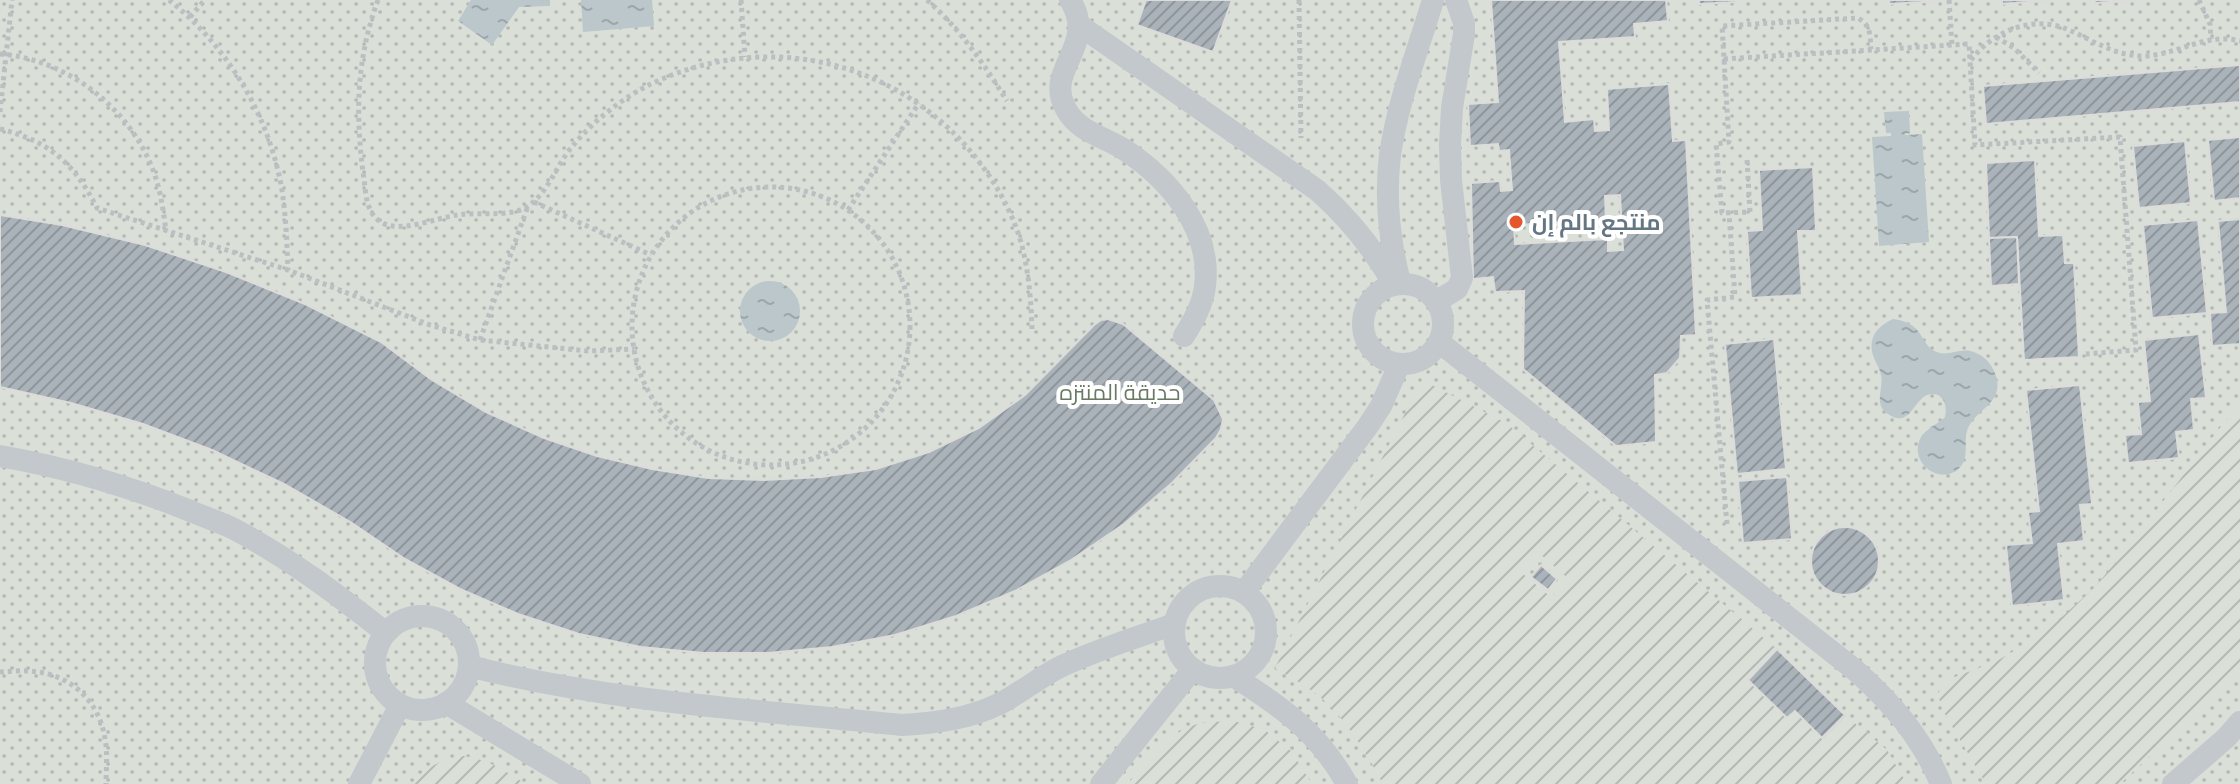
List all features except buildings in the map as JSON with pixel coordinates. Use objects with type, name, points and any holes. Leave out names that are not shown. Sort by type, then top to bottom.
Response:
[{"type":"lane","points":[[1070,0],[1079,25],[1078,41],[1059,81],[1065,108],[1083,128],[1122,148],[1147,166],[1169,187],[1200,235],[1206,261],[1205,287],[1198,313],[1184,336]]},
{"type":"lane","points":[[1397,284],[1388,220],[1390,154],[1433,0]]},
{"type":"lane","points":[[1437,301],[1457,289],[1462,278],[1450,144],[1452,108],[1464,34],[1464,23],[1456,0]]},
{"type":"lane","points":[[1079,25],[1301,179],[1340,210],[1361,233],[1397,284]]},
{"type":"lane","points":[[1397,284],[1415,285],[1437,301],[1443,314],[1444,329],[1432,353],[1423,360],[1399,365],[1374,352],[1366,340],[1363,326],[1371,300],[1381,290],[1397,284]]},
{"type":"lane","points":[[1439,342],[1855,670],[1901,715],[1920,742],[1941,784]]},
{"type":"lane","points":[[1244,592],[1374,416],[1399,365]]},
{"type":"lane","points":[[0,456],[31,461],[142,492],[232,528],[337,594],[386,633]]},
{"type":"lane","points":[[1209,586],[1227,586],[1244,592],[1257,604],[1265,620],[1265,638],[1260,654],[1248,668],[1233,676],[1205,676],[1181,657],[1175,641],[1174,624],[1181,607],[1193,594],[1209,586]]},
{"type":"lane","points":[[415,617],[432,617],[447,623],[459,634],[467,649],[469,666],[462,687],[446,703],[432,709],[415,710],[400,705],[380,685],[376,658],[379,644],[386,633],[399,622],[415,617]]},
{"type":"lane","points":[[469,666],[576,690],[902,725],[936,723],[969,716],[1000,704],[1057,669],[1174,624]]},
{"type":"lane","points":[[1101,784],[1193,669]]},
{"type":"lane","points":[[1233,676],[1272,700],[1307,728],[1336,763],[1347,784]]},
{"type":"lane","points":[[446,703],[580,784]]},
{"type":"lane","points":[[359,784],[400,705]]},
{"type":"lane","points":[[2173,784],[2240,722]]},
{"type":"path","points":[[0,112],[3,54],[12,0]]},
{"type":"path","points":[[169,0],[216,44],[258,114],[273,152],[282,189],[288,270]]},
{"type":"path","points":[[190,17],[205,0]]},
{"type":"path","points":[[378,0],[363,53],[358,94],[358,138],[370,211],[379,221],[391,227],[404,227],[460,214],[518,211],[531,204]]},
{"type":"path","points":[[741,0],[745,57]]},
{"type":"path","points":[[927,0],[962,35],[1007,101]]},
{"type":"path","points":[[1299,0],[1301,179]]},
{"type":"path","points":[[1949,0],[1952,45]]},
{"type":"path","points":[[2199,0],[2210,24],[2211,39]]},
{"type":"path","points":[[1747,160],[1750,212],[1722,213],[1716,144],[1729,142],[1722,26],[1858,18],[1868,28],[1871,50]]},
{"type":"path","points":[[1970,61],[1981,46],[1995,37],[2029,24],[2065,28],[2119,53],[2142,56],[2166,54],[2211,39],[2240,41]]},
{"type":"path","points":[[1995,37],[2014,48],[2039,73]]},
{"type":"path","points":[[1724,59],[1969,44],[1975,145],[2120,137],[2136,350],[2086,354]]},
{"type":"path","points":[[3,54],[40,62],[69,74],[117,111],[136,136],[150,163],[160,192],[166,231]]},
{"type":"path","points":[[480,340],[531,204],[571,147],[608,112],[650,85],[696,67],[745,57],[782,57],[854,70],[888,84],[919,103],[953,132],[982,164],[1005,202],[1021,243],[1031,286],[1032,329]]},
{"type":"path","points":[[848,210],[919,103]]},
{"type":"path","points":[[0,129],[20,133],[58,155],[74,170],[97,208],[288,270],[430,325],[480,340],[588,351],[634,349]]},
{"type":"path","points":[[755,188],[788,188],[819,196],[848,210],[872,231],[891,258],[904,287],[909,320],[907,352],[898,383],[881,410],[859,434],[832,452],[802,462],[770,466],[738,462],[708,450],[681,433],[659,409],[643,380],[634,349],[632,317],[639,285],[651,255],[671,229],[695,209],[724,195],[755,188]]},
{"type":"path","points":[[531,204],[651,255]]},
{"type":"path","points":[[1727,524],[1707,300],[1735,297],[1729,213]]},
{"type":"path","points":[[0,672],[38,671],[77,687],[92,703],[102,722],[106,743],[106,784]]},
{"type":"green space","name":"حديقة المنتزه","points":[[0,0],[2240,0],[2240,784],[0,784]]},
{"type":"green space","points":[[1422,380],[1506,423],[1777,649],[1748,680],[1787,718],[1795,711],[1822,738],[1845,715],[1887,750],[1907,784],[1383,784],[1358,742],[1328,704],[1303,684],[1275,668]],"holes":[[[1540,554],[1569,579],[1552,598],[1523,574]]]},
{"type":"green space","points":[[2240,402],[2240,669],[2120,784],[1986,784],[1942,709],[1938,694],[1944,681],[1995,662],[2031,641],[2094,588]]},
{"type":"green space","points":[[1234,721],[1265,730],[1291,751],[1312,784],[1128,784],[1151,756],[1179,732],[1201,723]]},
{"type":"green space","points":[[463,756],[488,763],[526,784],[414,784],[436,764]]},
{"type":"water","points":[[471,0],[550,0],[550,6],[519,7],[492,45],[458,21]]},
{"type":"water","points":[[581,0],[652,0],[654,26],[583,32]]},
{"type":"water","points":[[1909,111],[1910,133],[1905,135],[1922,134],[1929,242],[1879,246],[1872,137],[1891,136],[1891,133],[1886,133],[1884,112]]},
{"type":"water","points":[[770,281],[781,283],[791,290],[798,300],[798,322],[791,332],[781,339],[770,341],[759,339],[749,332],[742,322],[740,311],[742,300],[749,290],[759,283]]},
{"type":"water","points":[[1893,319],[1912,325],[1928,346],[1940,353],[1962,351],[1981,355],[1993,369],[1997,380],[1994,397],[1967,431],[1966,452],[1961,467],[1949,474],[1934,473],[1928,469],[1918,450],[1923,434],[1945,417],[1946,408],[1941,397],[1927,395],[1901,418],[1888,414],[1881,406],[1882,380],[1872,351],[1872,339],[1882,326]]},
{"type":"place","name":"منتجع بالم إن","points":[[1516,222]]}]
